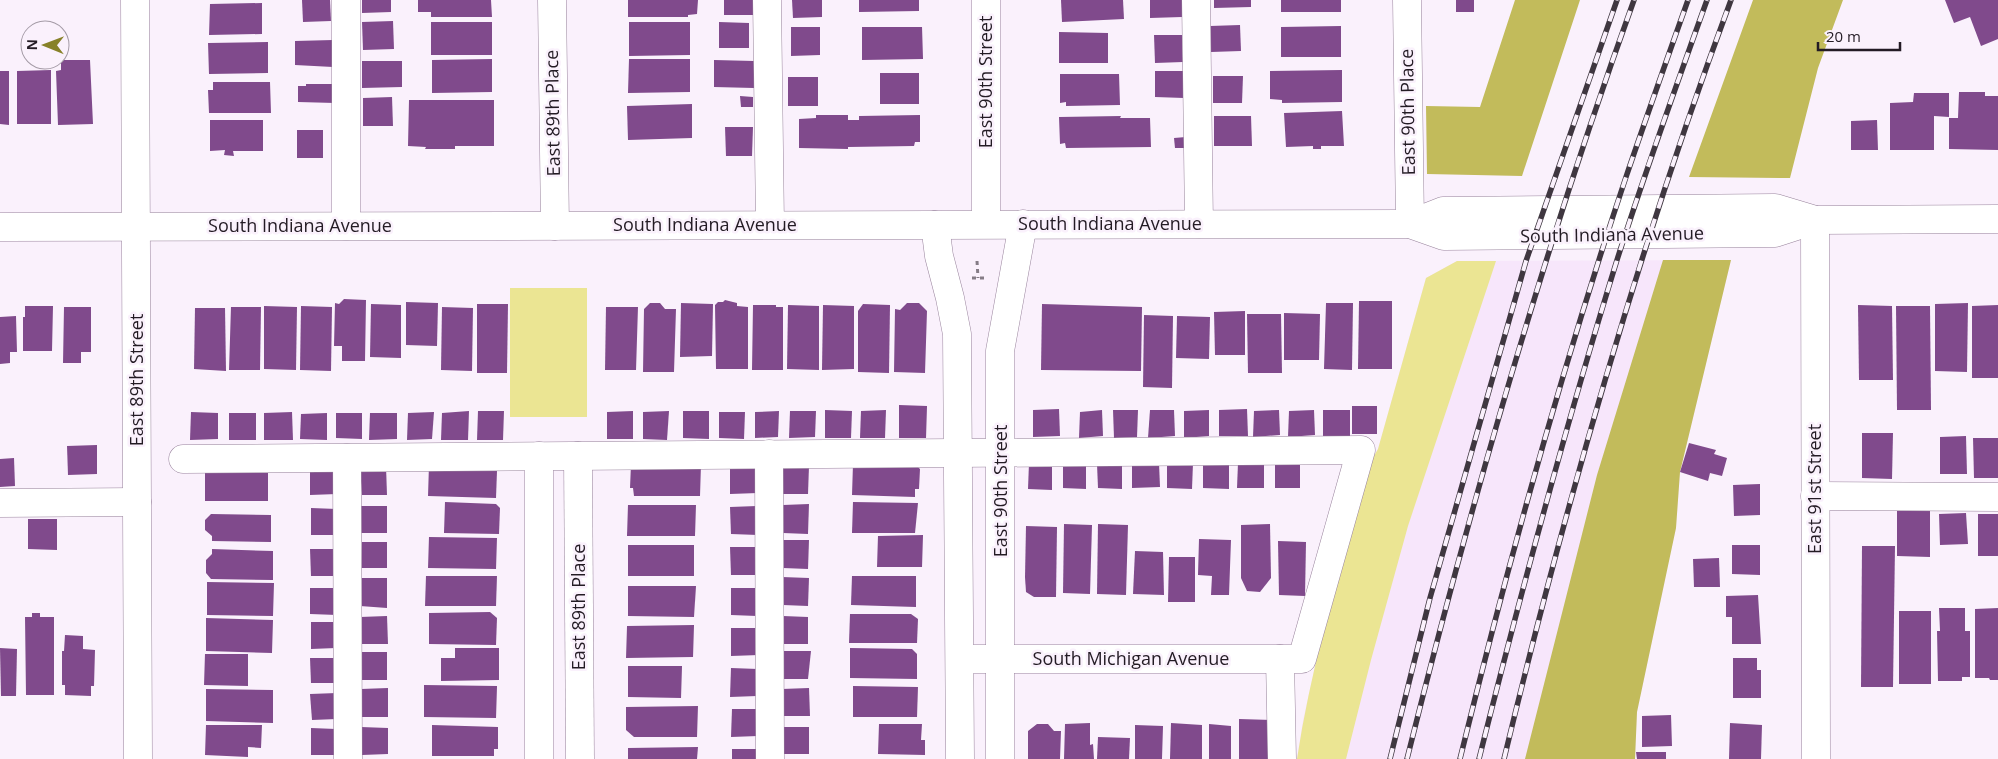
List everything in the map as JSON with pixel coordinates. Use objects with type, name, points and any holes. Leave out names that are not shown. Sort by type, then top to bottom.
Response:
[{"type":"street","name":"East 89th Street","points":[[135,0],[138,759]]},
{"type":"street","points":[[346,0],[346,226]]},
{"type":"street","name":"East 89th Place","points":[[552,0],[554,226]]},
{"type":"street","points":[[767,0],[770,224]]},
{"type":"street","name":"East 90th Street","points":[[986,0],[986,224]]},
{"type":"street","points":[[1196,0],[1199,224]]},
{"type":"street","name":"East 90th Place","points":[[1407,0],[1410,224]]},
{"type":"street","name":"South Indiana Avenue","points":[[0,227],[1410,224],[1444,236],[1766,234],[1775,233],[1814,220],[1998,219]]},
{"type":"street","name":"East 91st Street","points":[[1814,220],[1816,759]]},
{"type":"street","name":"East 90th Street","points":[[1000,759],[1000,350],[1023,224]]},
{"type":"street","points":[[936,225],[939,256],[950,298],[956,334],[960,759]]},
{"type":"street","points":[[183,459],[1361,450],[1291,659],[1282,759]]},
{"type":"street","points":[[770,454],[770,759]]},
{"type":"street","points":[[538,456],[539,759]]},
{"type":"street","name":"East 89th Place","points":[[578,456],[580,759]]},
{"type":"street","points":[[347,458],[348,759]]},
{"type":"street","points":[[1815,496],[1998,497]]},
{"type":"street","points":[[0,502],[137,502]]},
{"type":"street","name":"South Michigan Avenue","points":[[960,659],[1291,659]]},
{"type":"path","points":[[977,261],[978,278]]},
{"type":"shaded area","points":[[1515,0],[1580,0],[1522,176],[1427,174],[1426,106],[1480,107]]},
{"type":"shaded area","points":[[1753,0],[1843,0],[1818,68],[1790,178],[1689,177]]},
{"type":"shaded area","points":[[1663,260],[1731,260],[1680,472],[1676,528],[1637,712],[1635,759],[1525,759],[1597,475]]},
{"type":"shaded area","points":[[1731,260],[1680,472],[1676,528],[1637,712],[1635,759],[1297,759],[1303,720],[1316,663],[1368,466],[1378,449],[1426,278],[1457,261]]},
{"type":"shaded area","points":[[1457,261],[1496,261],[1408,526],[1346,759],[1297,759],[1319,648],[1338,575],[1368,466],[1378,449],[1426,278]]},
{"type":"shaded area","points":[[510,288],[587,288],[587,417],[510,417]]},
{"type":"building","points":[[302,0],[330,0],[331,21],[303,22]]},
{"type":"building","points":[[362,0],[391,0],[391,12],[362,13]]},
{"type":"building","points":[[418,0],[491,0],[492,17],[431,17],[431,12],[418,12]]},
{"type":"building","points":[[628,0],[698,0],[697,14],[688,15],[688,17],[628,17]]},
{"type":"building","points":[[724,0],[753,0],[753,15],[724,15]]},
{"type":"building","points":[[792,0],[822,0],[822,17],[793,18]]},
{"type":"building","points":[[859,0],[919,0],[919,11],[859,12]]},
{"type":"building","points":[[1061,0],[1123,0],[1124,19],[1062,22]]},
{"type":"building","points":[[1150,0],[1182,0],[1182,17],[1150,18]]},
{"type":"building","points":[[1214,0],[1251,0],[1251,7],[1214,8]]},
{"type":"building","points":[[1281,0],[1341,0],[1341,12],[1281,12]]},
{"type":"building","points":[[1456,0],[1474,0],[1474,12],[1456,12]]},
{"type":"building","points":[[1945,0],[1998,0],[1998,39],[1981,46],[1970,17],[1954,23]]},
{"type":"building","points":[[262,3],[262,34],[209,35],[210,4]]},
{"type":"building","points":[[393,21],[394,49],[363,50],[362,22]]},
{"type":"building","points":[[431,22],[492,22],[492,55],[431,55]]},
{"type":"building","points":[[629,22],[690,22],[690,55],[629,56]]},
{"type":"building","points":[[719,22],[749,23],[749,48],[719,48]]},
{"type":"building","points":[[1240,25],[1241,51],[1211,52],[1210,26]]},
{"type":"building","points":[[1341,26],[1341,57],[1281,57],[1281,27]]},
{"type":"building","points":[[791,27],[820,27],[820,55],[791,56]]},
{"type":"building","points":[[862,27],[922,27],[923,59],[862,60]]},
{"type":"building","points":[[1059,32],[1108,33],[1108,63],[1059,63]]},
{"type":"building","points":[[1154,35],[1182,35],[1183,62],[1155,63]]},
{"type":"building","points":[[333,40],[333,67],[295,65],[295,41]]},
{"type":"building","points":[[268,42],[268,73],[209,74],[208,43]]},
{"type":"building","points":[[492,59],[492,92],[432,93],[432,60]]},
{"type":"building","points":[[629,59],[690,59],[690,92],[628,93]]},
{"type":"building","points":[[70,60],[90,60],[93,124],[58,125],[56,71],[70,70]]},
{"type":"building","points":[[714,60],[754,61],[754,88],[714,87]]},
{"type":"building","points":[[362,61],[402,61],[402,87],[362,88]]},
{"type":"building","points":[[51,70],[51,124],[17,124],[17,71]]},
{"type":"building","points":[[1342,70],[1342,102],[1282,103],[1282,100],[1270,99],[1270,71]]},
{"type":"building","points":[[0,71],[9,71],[9,125],[0,124]]},
{"type":"building","points":[[1155,71],[1185,71],[1184,98],[1155,97]]},
{"type":"building","points":[[880,73],[919,73],[919,104],[880,104]]},
{"type":"building","points":[[1060,74],[1119,74],[1120,105],[1066,106],[1066,102],[1060,103]]},
{"type":"building","points":[[1213,76],[1243,76],[1242,103],[1213,103]]},
{"type":"building","points":[[788,77],[818,77],[818,106],[788,106]]},
{"type":"building","points":[[213,82],[270,82],[271,113],[209,113],[208,90],[213,90]]},
{"type":"building","points":[[306,84],[335,84],[335,103],[298,102],[298,86],[306,86]]},
{"type":"building","points":[[1959,92],[1985,92],[1985,96],[1998,96],[1998,150],[1949,149],[1949,118],[1958,118]]},
{"type":"building","points":[[1914,93],[1949,93],[1949,117],[1934,116],[1934,150],[1890,150],[1890,103],[1913,102]]},
{"type":"building","points":[[740,96],[753,97],[753,107],[741,107]]},
{"type":"building","points":[[392,97],[393,126],[363,126],[363,98]]},
{"type":"building","points":[[409,100],[494,100],[494,146],[455,146],[455,149],[425,149],[426,147],[408,146]]},
{"type":"building","points":[[692,104],[692,138],[628,140],[627,106]]},
{"type":"building","points":[[1342,111],[1344,146],[1321,146],[1321,149],[1313,149],[1313,146],[1286,147],[1284,113]]},
{"type":"building","points":[[816,115],[848,115],[848,120],[859,120],[859,116],[920,115],[920,142],[915,142],[914,146],[848,147],[848,149],[799,148],[799,119],[816,118]]},
{"type":"building","points":[[1121,116],[1120,118],[1150,118],[1151,147],[1066,148],[1065,143],[1060,144],[1059,117]]},
{"type":"building","points":[[1214,116],[1251,116],[1252,146],[1214,146]]},
{"type":"building","points":[[210,120],[263,120],[263,151],[233,151],[234,156],[224,155],[225,150],[210,151]]},
{"type":"building","points":[[1877,120],[1878,150],[1851,150],[1851,121]]},
{"type":"building","points":[[725,127],[753,127],[752,156],[726,156]]},
{"type":"building","points":[[297,130],[323,130],[323,158],[297,158]]},
{"type":"building","points":[[1186,137],[1186,148],[1175,148],[1174,138]]},
{"type":"building","points":[[344,299],[366,300],[365,361],[342,361],[342,346],[334,346],[335,303],[339,304]]},
{"type":"building","points":[[725,300],[737,303],[737,306],[748,307],[748,369],[716,369],[715,305]]},
{"type":"building","points":[[1359,301],[1392,301],[1392,369],[1358,369]]},
{"type":"building","points":[[406,302],[438,303],[437,346],[406,345]]},
{"type":"building","points":[[650,303],[660,303],[665,309],[676,309],[674,372],[643,372],[644,309]]},
{"type":"building","points":[[681,303],[713,304],[712,356],[680,357]]},
{"type":"building","points":[[907,303],[919,303],[927,311],[925,373],[894,372],[895,309],[900,310]]},
{"type":"building","points":[[1326,303],[1353,303],[1352,370],[1324,369]]},
{"type":"building","points":[[1968,303],[1967,372],[1935,371],[1935,304]]},
{"type":"building","points":[[371,304],[401,305],[401,358],[370,357]]},
{"type":"building","points":[[477,304],[508,304],[507,373],[477,373]]},
{"type":"building","points":[[863,304],[890,305],[889,373],[858,372],[858,311]]},
{"type":"building","points":[[1042,304],[1142,307],[1141,371],[1041,370]]},
{"type":"building","points":[[753,305],[776,305],[776,307],[783,307],[783,370],[752,370]]},
{"type":"building","points":[[788,305],[819,306],[819,370],[787,369]]},
{"type":"building","points":[[823,305],[854,306],[854,369],[822,370]]},
{"type":"building","points":[[1858,305],[1892,306],[1893,380],[1859,380]]},
{"type":"building","points":[[1998,305],[1998,378],[1972,378],[1972,306]]},
{"type":"building","points":[[25,306],[53,306],[52,351],[23,351],[23,317],[25,317]]},
{"type":"building","points":[[264,306],[297,307],[296,370],[264,369]]},
{"type":"building","points":[[301,306],[332,307],[331,371],[300,370]]},
{"type":"building","points":[[1896,306],[1930,306],[1931,410],[1897,410]]},
{"type":"building","points":[[64,307],[91,307],[91,352],[81,352],[81,363],[63,363]]},
{"type":"building","points":[[231,307],[261,307],[260,370],[229,370]]},
{"type":"building","points":[[442,307],[473,308],[472,371],[441,370]]},
{"type":"building","points":[[606,307],[638,307],[636,370],[605,370]]},
{"type":"building","points":[[195,308],[225,308],[226,371],[194,369]]},
{"type":"building","points":[[1245,311],[1245,355],[1215,355],[1214,312]]},
{"type":"building","points":[[1284,313],[1320,314],[1319,360],[1284,360]]},
{"type":"building","points":[[1247,314],[1281,314],[1282,373],[1248,373]]},
{"type":"building","points":[[1144,315],[1173,316],[1172,388],[1143,387]]},
{"type":"building","points":[[16,316],[17,352],[10,352],[10,363],[0,364],[0,317]]},
{"type":"building","points":[[1177,316],[1210,317],[1209,359],[1176,358]]},
{"type":"building","points":[[899,405],[927,406],[926,438],[899,438]]},
{"type":"building","points":[[1352,406],[1377,406],[1377,434],[1352,434]]},
{"type":"building","points":[[1059,409],[1060,436],[1033,437],[1033,410]]},
{"type":"building","points":[[1247,409],[1248,436],[1219,436],[1219,410]]},
{"type":"building","points":[[825,410],[852,411],[851,438],[825,438]]},
{"type":"building","points":[[886,410],[885,438],[860,438],[861,411]]},
{"type":"building","points":[[1102,410],[1103,436],[1079,438],[1080,412]]},
{"type":"building","points":[[1113,410],[1138,410],[1137,437],[1114,438]]},
{"type":"building","points":[[1150,410],[1174,410],[1175,436],[1148,438]]},
{"type":"building","points":[[1209,410],[1209,436],[1184,438],[1184,411]]},
{"type":"building","points":[[1279,410],[1280,435],[1253,437],[1254,411]]},
{"type":"building","points":[[1314,410],[1315,435],[1288,437],[1289,411]]},
{"type":"building","points":[[1323,410],[1350,410],[1350,436],[1323,437]]},
{"type":"building","points":[[469,411],[468,440],[441,440],[442,413]]},
{"type":"building","points":[[478,411],[504,411],[503,440],[477,440]]},
{"type":"building","points":[[633,411],[633,439],[607,439],[607,412]]},
{"type":"building","points":[[669,411],[667,440],[643,439],[643,412]]},
{"type":"building","points":[[683,411],[709,411],[709,439],[683,438]]},
{"type":"building","points":[[779,411],[778,437],[755,438],[755,412]]},
{"type":"building","points":[[790,411],[816,411],[815,437],[789,438]]},
{"type":"building","points":[[191,412],[218,413],[218,439],[190,440]]},
{"type":"building","points":[[292,412],[293,440],[264,440],[264,413]]},
{"type":"building","points":[[434,412],[432,439],[407,440],[408,413]]},
{"type":"building","points":[[719,412],[745,412],[744,439],[719,438]]},
{"type":"building","points":[[229,413],[256,413],[256,440],[229,440]]},
{"type":"building","points":[[327,413],[327,440],[300,439],[301,414]]},
{"type":"building","points":[[336,413],[362,413],[362,439],[336,438]]},
{"type":"building","points":[[370,413],[397,413],[397,439],[369,440]]},
{"type":"building","points":[[1862,433],[1893,433],[1892,479],[1862,478]]},
{"type":"building","points":[[1966,436],[1967,474],[1940,474],[1940,437]]},
{"type":"building","points":[[1973,438],[1998,438],[1998,478],[1974,478]]},
{"type":"building","points":[[1689,443],[1716,450],[1714,454],[1727,458],[1722,476],[1710,473],[1708,481],[1680,472]]},
{"type":"building","points":[[97,445],[97,474],[68,475],[67,446]]},
{"type":"building","points":[[14,458],[15,486],[0,487],[0,459]]},
{"type":"building","points":[[1264,462],[1264,488],[1237,488],[1238,463]]},
{"type":"building","points":[[1300,462],[1300,488],[1275,488],[1275,464]]},
{"type":"building","points":[[1029,463],[1052,463],[1052,490],[1028,489]]},
{"type":"building","points":[[1159,463],[1160,487],[1132,488],[1132,464]]},
{"type":"building","points":[[1167,463],[1193,463],[1192,489],[1167,488]]},
{"type":"building","points":[[1229,463],[1229,489],[1203,488],[1203,464]]},
{"type":"building","points":[[429,464],[491,465],[497,471],[496,498],[428,496]]},
{"type":"building","points":[[631,464],[701,464],[700,496],[634,496],[633,488],[630,488]]},
{"type":"building","points":[[853,464],[915,464],[920,469],[919,489],[915,489],[915,497],[852,495]]},
{"type":"building","points":[[1063,464],[1086,464],[1086,489],[1063,488]]},
{"type":"building","points":[[1097,464],[1122,464],[1122,489],[1098,488]]},
{"type":"building","points":[[730,465],[757,466],[758,493],[730,494]]},
{"type":"building","points":[[386,466],[387,495],[362,495],[360,467]]},
{"type":"building","points":[[809,466],[808,494],[783,494],[783,467]]},
{"type":"building","points":[[310,468],[335,468],[337,494],[310,495]]},
{"type":"building","points":[[205,473],[268,473],[268,501],[205,501]]},
{"type":"building","points":[[1760,484],[1760,515],[1734,516],[1733,485]]},
{"type":"building","points":[[445,502],[496,504],[500,508],[499,534],[444,533]]},
{"type":"building","points":[[853,502],[918,503],[915,533],[852,533]]},
{"type":"building","points":[[809,504],[808,534],[783,533],[783,505]]},
{"type":"building","points":[[628,505],[696,505],[695,536],[627,536]]},
{"type":"building","points":[[361,506],[387,506],[387,533],[361,533]]},
{"type":"building","points":[[757,506],[758,535],[731,534],[730,507]]},
{"type":"building","points":[[311,508],[337,509],[336,535],[311,535]]},
{"type":"building","points":[[1897,509],[1930,509],[1930,557],[1897,556]]},
{"type":"building","points":[[1966,513],[1968,544],[1940,545],[1939,514]]},
{"type":"building","points":[[211,514],[271,515],[271,542],[212,541],[212,536],[205,530],[205,520]]},
{"type":"building","points":[[1978,514],[1998,514],[1998,556],[1978,556]]},
{"type":"building","points":[[28,519],[57,519],[57,550],[28,549]]},
{"type":"building","points":[[1064,524],[1092,525],[1090,594],[1063,593]]},
{"type":"building","points":[[1098,524],[1128,525],[1126,595],[1097,594]]},
{"type":"building","points":[[1270,524],[1271,578],[1260,592],[1247,591],[1241,578],[1241,525]]},
{"type":"building","points":[[1026,526],[1057,527],[1056,597],[1034,597],[1026,592]]},
{"type":"building","points":[[923,535],[922,567],[877,567],[878,536]]},
{"type":"building","points":[[429,537],[497,538],[496,569],[428,568]]},
{"type":"building","points":[[1199,539],[1231,540],[1229,595],[1211,595],[1212,576],[1198,575]]},
{"type":"building","points":[[783,540],[809,540],[808,569],[783,568]]},
{"type":"building","points":[[1278,541],[1306,542],[1305,596],[1279,595]]},
{"type":"building","points":[[362,542],[387,542],[387,568],[361,568]]},
{"type":"building","points":[[628,545],[694,545],[694,576],[628,576]]},
{"type":"building","points":[[1732,545],[1760,545],[1760,575],[1732,574]]},
{"type":"building","points":[[1862,546],[1895,546],[1893,687],[1861,687]]},
{"type":"building","points":[[730,547],[757,547],[757,575],[731,575]]},
{"type":"building","points":[[212,549],[273,551],[273,580],[211,579],[206,573],[206,560],[212,554]]},
{"type":"building","points":[[310,549],[336,549],[338,576],[311,576]]},
{"type":"building","points":[[1135,551],[1163,552],[1164,595],[1133,594]]},
{"type":"building","points":[[1169,557],[1195,557],[1195,602],[1168,602]]},
{"type":"building","points":[[1719,558],[1720,587],[1694,587],[1693,559]]},
{"type":"building","points":[[426,576],[497,576],[496,606],[425,606]]},
{"type":"building","points":[[852,576],[916,576],[916,607],[851,605]]},
{"type":"building","points":[[782,577],[809,578],[808,606],[783,605]]},
{"type":"building","points":[[361,578],[387,578],[387,608],[360,606]]},
{"type":"building","points":[[207,582],[274,583],[273,616],[207,615]]},
{"type":"building","points":[[628,586],[696,586],[694,617],[628,616]]},
{"type":"building","points":[[310,588],[336,588],[337,615],[310,614]]},
{"type":"building","points":[[731,588],[757,588],[757,616],[731,615]]},
{"type":"building","points":[[1758,595],[1761,644],[1732,644],[1732,617],[1726,617],[1726,596]]},
{"type":"building","points":[[1939,608],[1965,608],[1965,631],[1970,631],[1970,677],[1962,677],[1962,681],[1938,681],[1937,631],[1940,631]]},
{"type":"building","points":[[1998,608],[1998,680],[1975,678],[1975,609]]},
{"type":"building","points":[[1899,611],[1931,611],[1931,684],[1899,684]]},
{"type":"building","points":[[490,612],[497,618],[496,645],[429,644],[429,613]]},
{"type":"building","points":[[32,613],[40,613],[40,617],[54,617],[54,695],[26,695],[25,617],[32,617]]},
{"type":"building","points":[[850,614],[911,614],[918,619],[917,643],[849,643]]},
{"type":"building","points":[[387,616],[388,644],[360,644],[360,617]]},
{"type":"building","points":[[783,616],[808,617],[808,644],[782,644]]},
{"type":"building","points":[[206,618],[273,620],[272,653],[206,651]]},
{"type":"building","points":[[311,622],[336,622],[336,648],[311,649]]},
{"type":"building","points":[[694,625],[693,657],[626,658],[627,626]]},
{"type":"building","points":[[731,628],[758,628],[759,655],[731,656]]},
{"type":"building","points":[[65,635],[83,636],[83,649],[95,650],[94,686],[91,686],[91,696],[65,695],[65,685],[62,685],[62,651],[64,651]]},
{"type":"building","points":[[0,648],[17,649],[16,696],[1,696]]},
{"type":"building","points":[[455,648],[499,648],[499,680],[441,681],[441,658],[455,658]]},
{"type":"building","points":[[850,648],[912,649],[917,654],[917,679],[850,678]]},
{"type":"building","points":[[783,651],[811,651],[808,679],[783,679]]},
{"type":"building","points":[[361,652],[387,652],[387,680],[362,680]]},
{"type":"building","points":[[205,654],[248,654],[248,686],[204,685]]},
{"type":"building","points":[[310,658],[336,658],[337,683],[311,683]]},
{"type":"building","points":[[1733,658],[1757,658],[1757,670],[1761,670],[1761,698],[1733,698]]},
{"type":"building","points":[[628,666],[682,666],[681,698],[628,697]]},
{"type":"building","points":[[731,668],[758,669],[757,696],[730,697]]},
{"type":"building","points":[[424,685],[497,686],[496,718],[424,717]]},
{"type":"building","points":[[853,686],[918,687],[917,717],[853,717]]},
{"type":"building","points":[[388,688],[388,717],[361,717],[361,689]]},
{"type":"building","points":[[809,688],[810,716],[782,716],[782,689]]},
{"type":"building","points":[[206,689],[273,690],[273,723],[206,721]]},
{"type":"building","points":[[337,693],[337,719],[312,720],[310,694]]},
{"type":"building","points":[[698,706],[697,737],[634,737],[626,730],[626,707]]},
{"type":"building","points":[[732,709],[757,709],[758,736],[731,737]]},
{"type":"building","points":[[1671,715],[1672,746],[1642,747],[1642,716]]},
{"type":"building","points":[[1239,719],[1272,720],[1270,759],[1239,759]]},
{"type":"building","points":[[1090,723],[1090,745],[1093,744],[1094,759],[1064,759],[1065,724]]},
{"type":"building","points":[[1171,723],[1202,725],[1202,759],[1170,759]]},
{"type":"building","points":[[1730,723],[1762,725],[1761,759],[1729,759]]},
{"type":"building","points":[[879,724],[922,724],[921,740],[925,740],[925,755],[878,754]]},
{"type":"building","points":[[1037,724],[1048,724],[1054,731],[1061,731],[1060,759],[1028,759],[1028,731]]},
{"type":"building","points":[[1209,724],[1231,726],[1231,759],[1209,759]]},
{"type":"building","points":[[206,725],[262,725],[261,748],[248,747],[248,757],[205,755]]},
{"type":"building","points":[[432,725],[498,727],[498,749],[494,749],[494,756],[432,756]]},
{"type":"building","points":[[1135,725],[1163,726],[1162,759],[1135,759]]},
{"type":"building","points":[[361,727],[388,728],[388,754],[362,755]]},
{"type":"building","points":[[783,727],[809,727],[809,754],[784,754]]},
{"type":"building","points":[[311,728],[336,729],[337,755],[311,755]]},
{"type":"building","points":[[1098,737],[1130,738],[1129,759],[1097,759]]},
{"type":"building","points":[[698,747],[697,759],[628,759],[628,748]]},
{"type":"building","points":[[732,749],[759,749],[758,759],[732,759]]},
{"type":"building","points":[[1636,752],[1666,752],[1666,759],[1637,759]]},
{"type":"railway","points":[[1390,759],[1430,598],[1526,261],[1617,0]]},
{"type":"railway","points":[[1407,759],[1457,567],[1511,377],[1570,188],[1634,0]]},
{"type":"railway","points":[[1460,759],[1497,612],[1558,393],[1602,249],[1688,0]]},
{"type":"railway","points":[[1479,759],[1545,509],[1598,322],[1639,194],[1707,0]]},
{"type":"railway","points":[[1504,759],[1553,567],[1606,376],[1665,187],[1731,0]]}]
